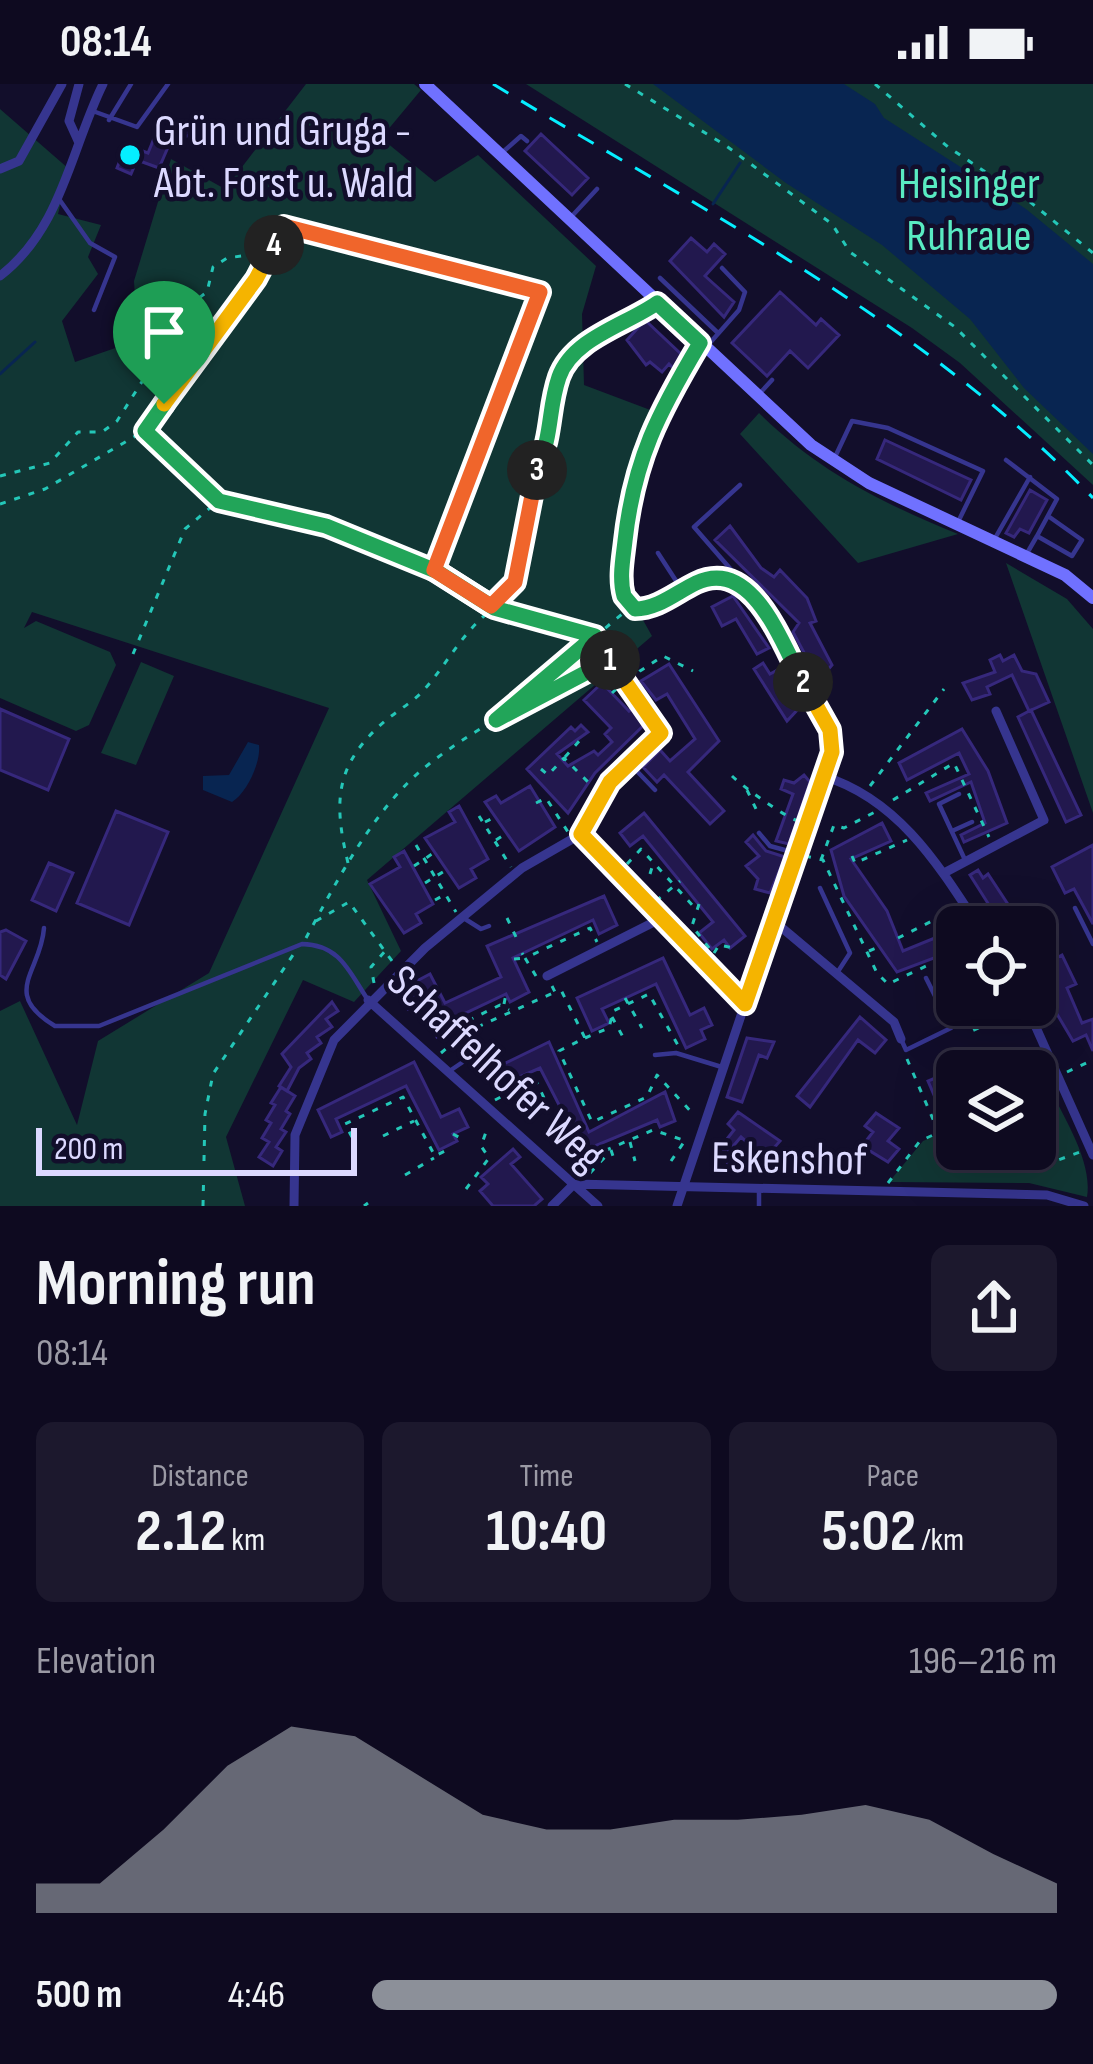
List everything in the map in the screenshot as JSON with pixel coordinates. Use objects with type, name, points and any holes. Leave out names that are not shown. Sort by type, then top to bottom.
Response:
[{"type":"main road","points":[[424,84],[703,346],[834,460],[1065,575],[1093,598]]},
{"type":"street","points":[[0,169],[19,161],[62,84]]},
{"type":"street","points":[[79,84],[69,122],[79,142]]},
{"type":"street","points":[[0,276],[31,247],[59,200],[103,84]]},
{"type":"street","points":[[677,1206],[832,752],[830,730],[759,604],[732,580],[706,579],[647,609],[631,606],[621,584],[642,449],[660,407],[703,346]]},
{"type":"street","points":[[944,873],[1044,820],[995,711]]},
{"type":"street","points":[[294,1206],[295,1135],[306,1097],[334,1040],[399,969],[515,874],[577,836],[628,762],[661,733]]},
{"type":"street","points":[[823,776],[887,806],[964,904]]},
{"type":"street","points":[[577,836],[637,885],[650,906],[666,915],[745,1004]]},
{"type":"street","points":[[547,976],[666,915]]},
{"type":"street","points":[[775,922],[894,1022],[904,1045]]},
{"type":"street","name":"Schaffelhofer Weg","points":[[368,1000],[452,1070],[598,1206]]},
{"type":"street","points":[[1035,1026],[1093,1156]]},
{"type":"street","points":[[552,1206],[578,1184]]},
{"type":"street","name":"Eskenshof","points":[[578,1184],[1003,1193],[1070,1198],[1084,1206]]},
{"type":"street","points":[[1001,1206],[1003,1193]]},
{"type":"lane","points":[[109,120],[131,84]]},
{"type":"lane","points":[[90,110],[109,120],[141,126],[165,85]]},
{"type":"lane","points":[[500,156],[521,136],[527,141]]},
{"type":"lane","points":[[569,220],[598,189]]},
{"type":"lane","points":[[59,200],[89,243],[116,257],[94,310]]},
{"type":"lane","points":[[703,346],[739,310],[745,292],[722,268]]},
{"type":"lane","points":[[660,278],[718,333]]},
{"type":"lane","points":[[598,337],[657,303]]},
{"type":"lane","points":[[758,396],[772,380]]},
{"type":"lane","points":[[834,460],[852,421],[888,428],[983,471],[957,525]]},
{"type":"lane","points":[[1006,460],[1057,499],[1026,555]]},
{"type":"lane","points":[[993,541],[1030,478]]},
{"type":"lane","points":[[732,580],[734,573],[694,527],[740,485]]},
{"type":"lane","points":[[1036,536],[1072,556],[1082,540],[1048,516]]},
{"type":"lane","points":[[658,553],[682,590]]},
{"type":"lane","points":[[628,762],[655,790]]},
{"type":"lane","points":[[959,794],[939,804],[966,862]]},
{"type":"lane","points":[[952,832],[972,822]]},
{"type":"lane","points":[[759,833],[770,846],[797,854]]},
{"type":"lane","points":[[820,888],[850,953],[837,973]]},
{"type":"lane","points":[[1075,908],[1093,944]]},
{"type":"lane","points":[[462,918],[481,929],[489,926]]},
{"type":"lane","name":"Schaffelhofer Weg","points":[[44,928],[43,943],[27,975],[30,1005],[56,1026],[99,1026],[302,944],[326,947],[343,959],[368,1000]]},
{"type":"lane","points":[[904,1045],[951,1028],[926,978]]},
{"type":"lane","points":[[452,1070],[485,1047]]},
{"type":"lane","points":[[652,1057],[688,1057],[724,1068]]},
{"type":"lane","points":[[759,1190],[759,1206]]},
{"type":"path","points":[[626,84],[725,145],[832,224],[850,252],[955,328],[1093,465]]},
{"type":"path","points":[[875,84],[947,147],[1029,201],[1093,253]]},
{"type":"path","points":[[0,504],[45,489],[145,431],[284,226],[540,292],[434,570]]},
{"type":"path","points":[[0,476],[50,463],[78,432],[102,432],[117,421],[192,303],[207,292],[213,267],[227,258],[270,252]]},
{"type":"path","points":[[348,865],[339,784],[346,765],[382,724],[420,694],[517,574],[532,482],[551,440],[558,378],[573,356],[598,337]]},
{"type":"path","points":[[145,431],[219,501],[326,526],[434,570],[493,607],[595,636]]},
{"type":"path","points":[[133,654],[185,529],[219,501]]},
{"type":"path","points":[[631,606],[496,720],[606,659],[615,662],[661,733]]},
{"type":"path","points":[[612,693],[662,656],[693,671]]},
{"type":"path","points":[[866,793],[944,689]]},
{"type":"path","points":[[542,769],[548,775],[582,738]]},
{"type":"path","points":[[567,745],[573,749]]},
{"type":"path","points":[[564,758],[608,793]]},
{"type":"path","points":[[732,776],[763,794],[782,815],[807,824]]},
{"type":"path","points":[[579,787],[586,780]]},
{"type":"path","points":[[747,788],[756,809]]},
{"type":"path","points":[[536,803],[546,798],[577,836]]},
{"type":"path","points":[[821,860],[834,826],[844,828],[887,806]]},
{"type":"path","points":[[547,821],[557,815]]},
{"type":"path","points":[[479,816],[515,874]]},
{"type":"path","points":[[484,823],[497,816]]},
{"type":"path","points":[[479,838],[489,832]]},
{"type":"path","points":[[495,841],[508,833]]},
{"type":"path","points":[[618,874],[641,849],[641,837]]},
{"type":"path","points":[[852,856],[855,863],[914,837]]},
{"type":"path","points":[[416,845],[462,918]]},
{"type":"path","points":[[641,849],[697,906],[692,926],[713,953]]},
{"type":"path","points":[[414,866],[435,852]]},
{"type":"path","points":[[797,854],[821,860],[888,984],[936,959]]},
{"type":"path","points":[[650,874],[659,855]]},
{"type":"path","points":[[424,883],[446,870]]},
{"type":"path","points":[[650,906],[677,883]]},
{"type":"path","points":[[435,900],[446,894]]},
{"type":"path","points":[[315,922],[349,902],[399,969]]},
{"type":"path","points":[[898,938],[964,904]]},
{"type":"path","points":[[506,918],[515,937]]},
{"type":"path","points":[[592,920],[590,928],[600,949]]},
{"type":"path","points":[[514,959],[590,928]]},
{"type":"path","points":[[857,931],[864,928]]},
{"type":"path","points":[[703,962],[722,944],[734,948]]},
{"type":"path","points":[[867,952],[881,946]]},
{"type":"path","points":[[379,989],[371,967],[386,950]]},
{"type":"path","points":[[524,955],[533,976],[547,976],[555,992]]},
{"type":"path","points":[[650,986],[658,1011],[688,1057]]},
{"type":"path","points":[[462,1028],[561,990],[585,1038]]},
{"type":"path","points":[[504,1006],[506,994]]},
{"type":"path","points":[[592,1122],[559,1051],[609,1028],[612,1014],[650,994]]},
{"type":"path","points":[[626,998],[642,1028]]},
{"type":"path","points":[[504,1006],[510,1012]]},
{"type":"path","points":[[438,1058],[462,1028],[504,1006]]},
{"type":"path","points":[[658,1011],[667,1006]]},
{"type":"path","points":[[477,1008],[481,1015]]},
{"type":"path","points":[[604,1008],[612,1014],[622,1037]]},
{"type":"path","points":[[452,1021],[462,1028]]},
{"type":"path","points":[[904,1045],[936,1125]]},
{"type":"path","points":[[652,1057],[657,1075],[704,1127]]},
{"type":"path","points":[[534,1146],[558,1122],[535,1079],[538,1068]]},
{"type":"path","points":[[586,1129],[647,1097],[657,1075]]},
{"type":"path","points":[[488,1104],[535,1079]]},
{"type":"path","points":[[406,1086],[403,1097],[435,1156]]},
{"type":"path","points":[[345,1124],[403,1097]]},
{"type":"path","points":[[647,1097],[650,1105]]},
{"type":"path","points":[[379,1098],[382,1107]]},
{"type":"path","points":[[383,1136],[419,1111]]},
{"type":"path","points":[[336,1119],[352,1137]]},
{"type":"path","points":[[578,1184],[610,1149],[653,1130],[658,1122]]},
{"type":"path","points":[[653,1130],[699,1145]]},
{"type":"path","points":[[466,1189],[489,1157],[481,1146],[486,1132]]},
{"type":"path","points":[[453,1134],[466,1141]]},
{"type":"path","points":[[887,1192],[889,1178],[911,1150],[936,1134]]},
{"type":"path","points":[[629,1140],[635,1162]]},
{"type":"path","points":[[671,1161],[685,1141]]},
{"type":"path","points":[[610,1149],[615,1162]]},
{"type":"path","points":[[405,1175],[447,1150]]},
{"type":"path","points":[[1056,1159],[1078,1150],[1093,1156]]},
{"type":"green space","points":[[306,84],[414,84],[421,90],[381,138],[435,182],[478,155],[596,266],[582,314],[584,385],[653,411],[629,504],[623,600],[639,613],[652,636],[367,880],[401,951],[354,1002],[303,980],[226,1137],[245,1206],[0,1206],[0,1011],[20,1001],[77,1125],[98,1041],[209,973],[329,708],[32,612],[24,628],[36,621],[110,652],[116,665],[89,725],[76,731],[0,698],[0,109],[69,169],[58,214],[101,225],[88,257],[98,274],[62,321],[75,362],[124,345],[137,330],[134,281],[171,159],[225,189]]},
{"type":"green space","name":"Heisinger Ruhraue","points":[[526,84],[1093,84],[1093,485],[960,363],[912,328]]},
{"type":"green space","points":[[759,413],[804,452],[852,484],[958,534],[858,563],[740,434]]},
{"type":"green space","points":[[1006,563],[1067,599],[1093,629],[1093,813]]},
{"type":"green space","points":[[141,662],[174,676],[136,765],[101,753]]},
{"type":"green space","points":[[1056,1100],[1086,1169],[1087,1197],[1029,1183],[889,1182],[923,1141],[936,1135],[936,1170],[1056,1170]]},
{"type":"water","points":[[653,84],[844,84],[875,104],[884,118],[1026,209],[1093,264],[1093,454],[1024,388],[970,319],[882,245],[786,183]]},
{"type":"water","points":[[248,742],[259,745],[258,760],[238,798],[232,802],[203,790],[203,776],[229,775]]},
{"type":"building","points":[[190,122],[196,132],[180,139],[175,131],[159,168],[137,160],[131,174],[117,168],[126,145],[148,153],[157,131],[165,135]]},
{"type":"building","points":[[541,134],[588,178],[572,195],[525,151]]},
{"type":"building","points":[[691,238],[707,252],[714,244],[725,254],[705,276],[734,302],[724,317],[670,261]]},
{"type":"building","points":[[780,292],[816,325],[821,319],[839,335],[808,368],[790,351],[767,376],[732,343]]},
{"type":"building","points":[[645,320],[682,355],[673,368],[669,364],[662,372],[650,362],[646,365],[627,340]]},
{"type":"building","points":[[885,440],[971,480],[961,500],[877,459]]},
{"type":"building","points":[[1030,490],[1047,500],[1029,533],[1020,529],[1014,537],[1006,533]]},
{"type":"building","points":[[730,526],[761,568],[774,577],[780,570],[807,598],[816,621],[810,623],[832,665],[826,672],[817,677],[793,632],[799,623],[715,540]]},
{"type":"building","points":[[733,596],[769,648],[757,654],[736,619],[722,626],[712,607]]},
{"type":"building","points":[[1000,655],[1003,661],[1014,655],[1022,671],[1036,674],[1049,702],[1029,711],[1012,675],[987,687],[990,694],[972,700],[963,683],[995,672],[990,660]]},
{"type":"building","points":[[763,663],[770,674],[781,668],[801,706],[787,721],[754,669]]},
{"type":"building","points":[[669,664],[719,741],[688,772],[724,811],[710,824],[664,775],[657,782],[643,767],[660,750],[670,761],[695,739],[667,694],[656,700],[641,681]]},
{"type":"building","points":[[602,683],[629,711],[635,705],[649,720],[595,773],[568,813],[527,769],[571,727],[575,731],[581,725],[588,732],[557,754],[568,766],[594,751],[598,755],[612,742],[605,734],[611,728],[584,700]]},
{"type":"building","points":[[0,709],[69,739],[48,790],[0,770]]},
{"type":"building","points":[[1031,710],[1081,815],[1066,822],[1018,717]]},
{"type":"building","points":[[962,729],[988,771],[1007,823],[964,842],[961,835],[985,823],[971,782],[930,801],[926,793],[969,774],[959,753],[907,780],[899,763]]},
{"type":"building","points":[[804,775],[810,782],[789,844],[776,841],[793,794],[781,789],[784,780],[794,783]]},
{"type":"building","points":[[530,786],[555,827],[519,851],[485,802],[496,796],[501,803]]},
{"type":"building","points":[[459,806],[488,859],[471,869],[476,878],[459,888],[425,838],[455,822],[449,812]]},
{"type":"building","points":[[116,811],[168,832],[129,925],[77,903]]},
{"type":"building","points":[[644,813],[745,936],[730,948],[724,940],[712,949],[699,933],[713,922],[643,836],[630,846],[620,833]]},
{"type":"building","points":[[882,823],[891,841],[851,859],[887,911],[903,951],[936,938],[936,957],[897,972],[844,896],[831,850]]},
{"type":"building","points":[[753,835],[766,851],[785,857],[770,893],[755,889],[758,879],[746,866],[759,856],[746,842]]},
{"type":"building","points":[[1093,845],[1093,924],[1074,889],[1065,893],[1052,867]]},
{"type":"building","points":[[404,851],[433,904],[416,914],[421,923],[404,933],[370,884],[400,867],[394,857]]},
{"type":"building","points":[[49,863],[73,873],[56,911],[32,900]]},
{"type":"building","points":[[978,870],[983,878],[988,874],[1009,906],[990,906],[970,875]]},
{"type":"building","points":[[604,896],[617,925],[599,934],[593,920],[513,958],[529,992],[510,1002],[506,994],[451,1020],[456,1029],[437,1037],[421,1003],[408,1009],[400,990],[430,974],[445,1003],[501,977],[487,946]]},
{"type":"building","points":[[6,930],[26,941],[6,979],[0,975],[0,932]]},
{"type":"building","points":[[1062,955],[1076,984],[1067,988],[1082,1023],[1093,1019],[1093,1051],[1086,1035],[1073,1041],[1056,1012],[1056,958]]},
{"type":"building","points":[[663,958],[690,1015],[704,1008],[712,1025],[701,1030],[705,1039],[686,1048],[656,984],[602,1009],[609,1023],[592,1031],[577,998]]},
{"type":"building","points":[[332,1002],[338,1011],[326,1019],[332,1027],[317,1037],[321,1043],[307,1053],[311,1059],[299,1068],[287,1091],[279,1086],[291,1067],[282,1054]]},
{"type":"building","points":[[860,1017],[886,1040],[875,1053],[858,1040],[810,1107],[797,1096]]},
{"type":"building","points":[[747,1038],[774,1042],[767,1058],[759,1055],[742,1102],[727,1097]]},
{"type":"building","points":[[549,1042],[589,1132],[665,1092],[675,1121],[660,1127],[657,1120],[597,1145],[601,1155],[588,1161],[540,1068],[496,1087],[489,1071]]},
{"type":"building","points":[[414,1062],[441,1117],[459,1109],[468,1127],[453,1134],[457,1141],[439,1150],[406,1086],[336,1119],[342,1132],[331,1137],[318,1110]]},
{"type":"building","points":[[281,1087],[295,1096],[281,1129],[286,1132],[276,1147],[282,1151],[273,1166],[259,1157],[269,1142],[262,1138],[271,1123],[266,1120],[275,1105],[271,1103]]},
{"type":"building","points":[[738,1112],[780,1141],[765,1158],[741,1137],[729,1151],[735,1157],[729,1164],[716,1153],[734,1130],[728,1124]]},
{"type":"building","points":[[876,1113],[899,1128],[888,1141],[899,1149],[888,1162],[862,1146],[873,1132],[865,1126]]},
{"type":"building","points":[[513,1149],[520,1157],[511,1164],[542,1199],[534,1206],[493,1206],[480,1191],[488,1184],[481,1177]]},
{"type":"waterway","points":[[713,204],[740,163]]},
{"type":"waterway","points":[[0,374],[35,342]]},
{"type":"railway","points":[[493,84],[729,223],[884,323],[1028,435],[1093,498]]},
{"type":"place","name":"Grün und Gruga - Abt. Forst u. Wald","points":[[130,155]]},
{"type":"route","points":[[164,404],[145,431],[219,501],[326,526],[436,571],[494,608],[595,636],[496,720],[606,659],[615,662],[661,733],[610,782],[581,834],[745,1004],[833,742],[759,604],[743,587],[725,578],[706,579],[647,609],[631,606],[622,590],[627,519],[642,449],[660,407],[700,343],[657,303],[588,342],[573,356],[558,378],[551,440],[532,482],[515,582],[491,606],[436,571],[434,570],[540,292],[361,242],[284,226],[256,279],[164,404]]}]
